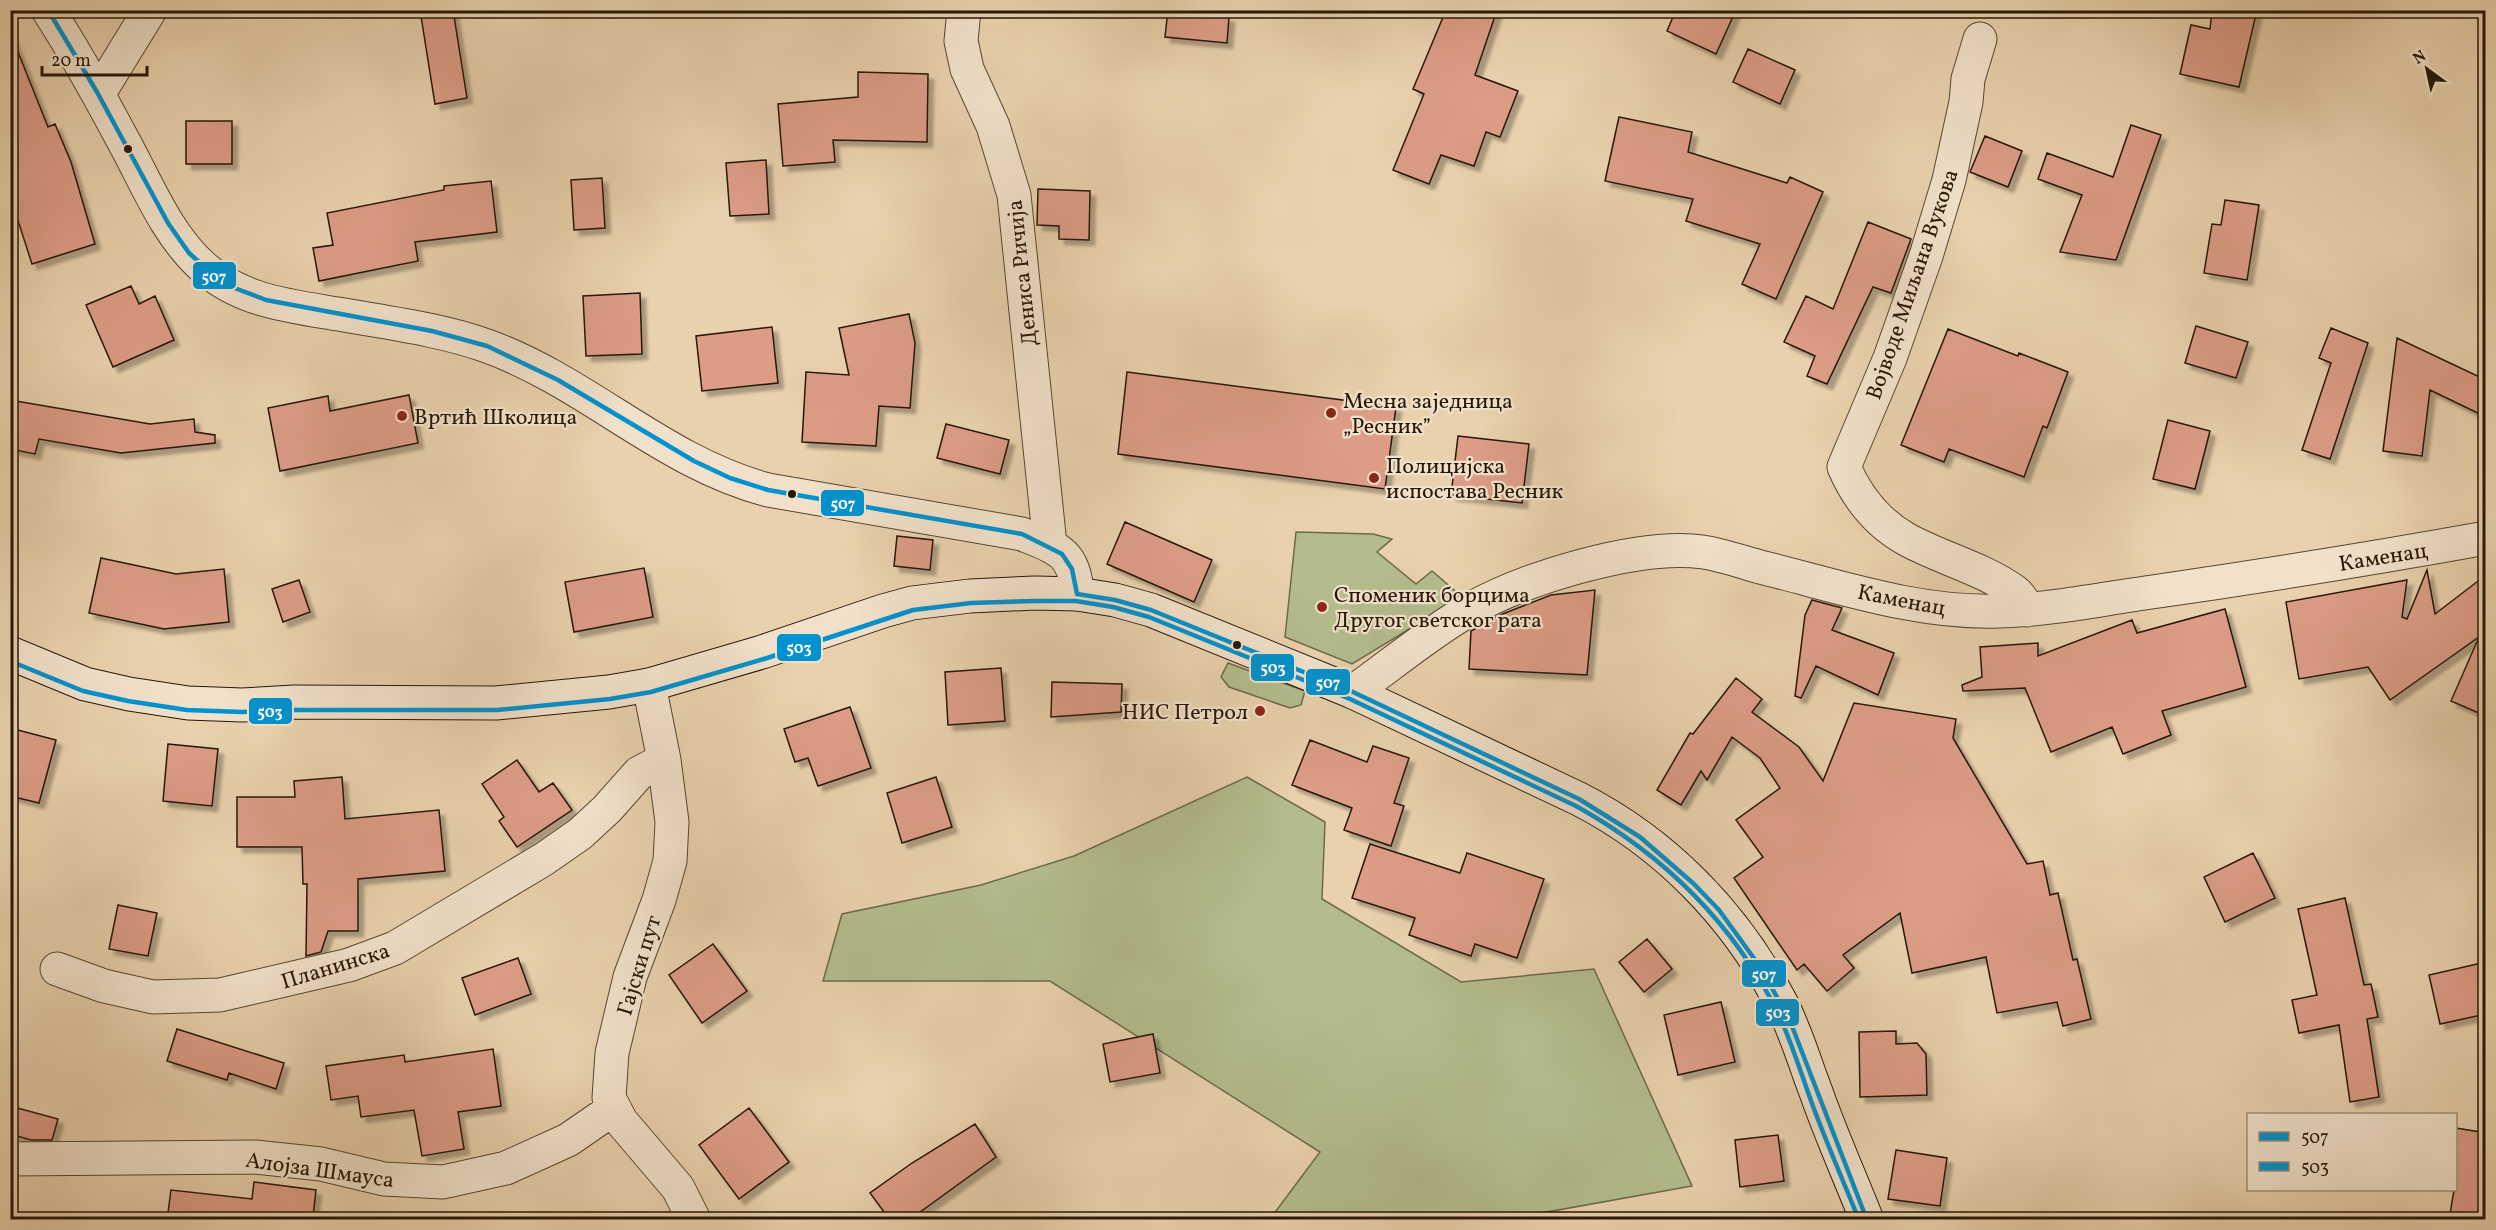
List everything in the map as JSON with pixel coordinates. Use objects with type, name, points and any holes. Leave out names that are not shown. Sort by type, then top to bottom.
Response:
[{"type":"street","points":[[48,10],[99,93],[180,244],[203,267],[229,287],[281,306],[422,328],[487,346],[558,379],[686,458],[739,483],[1022,534],[1050,545],[1067,558],[1076,574],[1077,594]]},
{"type":"street","points":[[99,93],[150,10]]},
{"type":"street","name":"Дениса Ричија","points":[[964,10],[961,41],[967,69],[993,126],[1014,195],[1050,545]]},
{"type":"street","name":"Војводе Миљана Вукова","points":[[1980,39],[1968,79],[1966,102],[1949,180],[1926,256],[1890,358],[1844,467],[1854,490],[1872,512],[1903,538],[2016,592],[2027,610]]},
{"type":"street","name":"Каменац","points":[[1353,692],[1468,611],[1493,598],[1568,570],[1634,555],[1702,552],[1881,597],[1944,610],[2027,610],[2206,584],[2486,538]]},
{"type":"street","points":[[10,653],[86,684],[129,694],[188,703],[496,703],[609,692],[649,685],[762,652],[883,610],[912,603],[970,596],[1035,592],[1077,594],[1151,610],[1353,692],[1611,815],[1641,836],[1707,894],[1733,925],[1758,962],[1780,1000],[1867,1220]]},
{"type":"street","name":"Гајски пут","points":[[613,1109],[609,1098],[612,1053],[630,977],[670,861],[672,822],[664,760],[649,685]]},
{"type":"street","name":"Планинска","points":[[57,969],[104,986],[153,997],[220,995],[349,965],[395,948],[526,871],[580,834],[607,809],[639,773],[664,760]]},
{"type":"street","points":[[613,1109],[678,1188],[694,1220]]},
{"type":"street","name":"Алојза Шмауса","points":[[10,1159],[255,1157],[321,1164],[384,1179],[443,1182],[506,1168],[568,1140],[613,1109]]},
{"type":"green space","points":[[1296,532],[1373,534],[1392,539],[1377,552],[1416,584],[1432,571],[1462,597],[1352,664],[1285,637]]},
{"type":"green space","points":[[1228,663],[1305,691],[1301,705],[1290,708],[1229,687],[1221,677]]},
{"type":"green space","points":[[1247,777],[1325,822],[1322,899],[1461,982],[1594,969],[1692,1186],[1508,1219],[1270,1219],[1320,1152],[1050,981],[823,981],[842,914],[981,885],[1074,856]]},
{"type":"building","points":[[420,10],[453,10],[467,98],[435,104]]},
{"type":"building","points":[[1168,10],[1229,17],[1227,43],[1165,37]]},
{"type":"building","points":[[1446,10],[1497,10],[1475,75],[1518,91],[1500,137],[1486,132],[1474,166],[1441,155],[1429,184],[1393,170],[1424,94],[1413,89]]},
{"type":"building","points":[[1676,10],[1736,10],[1716,54],[1667,31]]},
{"type":"building","points":[[2212,10],[2257,10],[2239,87],[2180,74],[2191,25],[2210,29]]},
{"type":"building","points":[[12,37],[48,127],[55,124],[71,162],[95,244],[32,264],[10,196],[10,38]]},
{"type":"building","points":[[1748,49],[1795,70],[1780,104],[1733,82]]},
{"type":"building","points":[[858,72],[928,74],[927,142],[833,140],[835,162],[783,166],[778,104],[858,97]]},
{"type":"building","points":[[1619,117],[1692,132],[1688,152],[1787,183],[1790,177],[1823,192],[1776,299],[1742,284],[1760,244],[1686,221],[1693,199],[1605,181]]},
{"type":"building","points":[[186,121],[232,121],[232,164],[186,164]]},
{"type":"building","points":[[2131,125],[2161,135],[2116,260],[2060,252],[2082,195],[2038,179],[2047,153],[2113,177]]},
{"type":"building","points":[[1985,136],[2022,151],[2008,187],[1970,172]]},
{"type":"building","points":[[766,160],[769,214],[730,216],[726,163]]},
{"type":"building","points":[[602,178],[605,228],[574,230],[571,180]]},
{"type":"building","points":[[491,181],[497,232],[415,242],[418,261],[319,281],[313,248],[333,245],[327,213],[444,190],[444,186]]},
{"type":"building","points":[[1038,189],[1090,191],[1089,240],[1059,239],[1059,226],[1037,225]]},
{"type":"building","points":[[2225,200],[2259,205],[2247,280],[2204,273],[2212,224],[2221,225]]},
{"type":"building","points":[[1868,222],[1911,239],[1891,293],[1873,287],[1827,384],[1807,376],[1815,356],[1784,342],[1806,296],[1833,309]]},
{"type":"building","points":[[131,286],[139,304],[155,296],[174,340],[113,367],[86,305]]},
{"type":"building","points":[[640,293],[642,354],[586,356],[583,296]]},
{"type":"building","points":[[909,314],[915,343],[910,408],[879,406],[876,446],[802,442],[806,372],[849,375],[839,328]]},
{"type":"building","points":[[2196,326],[2248,342],[2236,378],[2185,363]]},
{"type":"building","points":[[772,327],[778,383],[702,391],[696,336]]},
{"type":"building","points":[[2331,328],[2368,343],[2330,459],[2302,450],[2331,363],[2319,358]]},
{"type":"building","points":[[1948,329],[2018,356],[2019,353],[2068,372],[2047,428],[2043,426],[2024,477],[1949,449],[1944,462],[1901,445]]},
{"type":"building","points":[[2397,338],[2486,380],[2486,417],[2430,390],[2422,456],[2383,451]]},
{"type":"building","points":[[1127,372],[1396,407],[1385,489],[1118,454]]},
{"type":"building","points":[[409,395],[418,443],[280,471],[268,408],[328,396],[330,411]]},
{"type":"building","points":[[10,400],[150,424],[194,419],[195,432],[215,435],[215,443],[121,453],[39,439],[35,454],[10,449]]},
{"type":"building","points":[[2168,420],[2210,431],[2195,489],[2153,479]]},
{"type":"building","points":[[946,424],[1009,440],[1000,474],[937,458]]},
{"type":"building","points":[[1458,436],[1529,444],[1522,503],[1451,495]]},
{"type":"building","points":[[1125,522],[1212,560],[1194,602],[1107,564]]},
{"type":"building","points":[[897,536],[933,540],[930,570],[894,566]]},
{"type":"building","points":[[101,558],[176,574],[224,569],[229,622],[164,629],[89,613]]},
{"type":"building","points":[[644,568],[653,617],[574,632],[565,582]]},
{"type":"building","points":[[2427,570],[2435,614],[2486,575],[2486,716],[2451,701],[2479,637],[2390,700],[2368,667],[2299,679],[2286,602],[2407,580],[2402,617],[2407,619]]},
{"type":"building","points":[[299,580],[310,612],[283,622],[272,589]]},
{"type":"building","points":[[1595,590],[1587,675],[1469,669],[1471,631],[1500,615],[1551,595]]},
{"type":"building","points":[[1812,600],[1842,608],[1832,630],[1894,653],[1878,695],[1816,666],[1801,698],[1795,696],[1805,615]]},
{"type":"building","points":[[2225,609],[2246,687],[2162,711],[2171,735],[2123,754],[2112,727],[2051,752],[2025,688],[1963,691],[1962,685],[1982,677],[1980,647],[2038,643],[2038,656],[2132,620],[2137,633]]},
{"type":"building","points":[[1001,668],[1005,721],[948,725],[945,672]]},
{"type":"building","points":[[1736,678],[1762,699],[1752,712],[1799,747],[1823,781],[1854,703],[1956,719],[1953,738],[2027,864],[2043,861],[2050,895],[2058,893],[2073,960],[2077,959],[2091,1019],[2063,1026],[2057,1002],[1997,1013],[1986,957],[1912,973],[1900,913],[1843,955],[1854,968],[1827,991],[1804,964],[1797,970],[1734,878],[1763,857],[1736,820],[1780,788],[1760,758],[1732,737],[1707,780],[1701,771],[1681,805],[1657,790],[1690,733],[1693,734]]},
{"type":"building","points":[[1052,682],[1122,684],[1121,712],[1051,717]]},
{"type":"building","points":[[850,707],[871,768],[818,786],[808,758],[795,762],[784,729]]},
{"type":"building","points":[[10,728],[56,740],[39,803],[10,796]]},
{"type":"building","points":[[1310,740],[1367,762],[1373,746],[1409,758],[1394,803],[1404,806],[1391,846],[1344,830],[1352,808],[1292,785]]},
{"type":"building","points":[[168,744],[218,749],[212,806],[163,801]]},
{"type":"building","points":[[517,760],[539,792],[553,783],[572,810],[517,847],[499,821],[504,817],[482,784]]},
{"type":"building","points":[[342,777],[345,819],[439,810],[445,871],[358,879],[358,931],[328,931],[321,952],[306,956],[307,884],[303,884],[302,847],[237,847],[237,797],[295,797],[294,781]]},
{"type":"building","points":[[936,777],[952,827],[902,843],[887,793]]},
{"type":"building","points":[[1370,844],[1460,873],[1467,853],[1544,879],[1517,958],[1475,944],[1471,956],[1409,935],[1415,918],[1352,898]]},
{"type":"building","points":[[2253,853],[2275,898],[2225,922],[2204,877]]},
{"type":"building","points":[[2345,898],[2364,985],[2371,984],[2378,1017],[2367,1019],[2379,1097],[2350,1102],[2339,1025],[2299,1033],[2292,1000],[2317,995],[2298,909]]},
{"type":"building","points":[[118,905],[157,913],[148,956],[109,949]]},
{"type":"building","points":[[1647,939],[1672,969],[1644,992],[1619,962]]},
{"type":"building","points":[[713,944],[747,991],[702,1023],[669,975]]},
{"type":"building","points":[[518,958],[531,994],[475,1015],[462,978]]},
{"type":"building","points":[[2486,962],[2486,1014],[2440,1024],[2429,975]]},
{"type":"building","points":[[1721,1002],[1735,1062],[1678,1075],[1664,1015]]},
{"type":"building","points":[[177,1029],[284,1063],[276,1089],[229,1073],[227,1080],[167,1061]]},
{"type":"building","points":[[1896,1031],[1896,1044],[1917,1043],[1926,1054],[1927,1095],[1860,1097],[1859,1032]]},
{"type":"building","points":[[1153,1034],[1160,1073],[1110,1082],[1103,1044]]},
{"type":"building","points":[[493,1049],[501,1106],[458,1112],[464,1149],[422,1156],[414,1110],[361,1117],[358,1096],[331,1100],[326,1066],[404,1055],[405,1062]]},
{"type":"building","points":[[10,1106],[58,1119],[52,1140],[31,1140],[10,1134]]},
{"type":"building","points":[[749,1108],[789,1162],[739,1199],[699,1145]]},
{"type":"building","points":[[975,1124],[996,1157],[909,1220],[890,1220],[870,1193],[912,1163]]},
{"type":"building","points":[[2457,1128],[2486,1133],[2486,1220],[2449,1220],[2454,1191],[2457,1191]]},
{"type":"building","points":[[1778,1135],[1784,1181],[1740,1187],[1735,1140]]},
{"type":"building","points":[[1896,1150],[1947,1158],[1940,1206],[1888,1199]]},
{"type":"building","points":[[254,1182],[316,1190],[313,1217],[290,1214],[290,1220],[167,1220],[171,1190],[252,1199]]},
{"type":"transit line","name":"507","points":[[48,10],[97,92],[168,223],[189,253],[217,278],[232,287],[266,300],[432,331],[487,346],[558,380],[694,461],[730,478],[768,490],[1022,534],[1062,554],[1072,569],[1077,594]]},
{"type":"transit line","name":"507","points":[[1077,594],[1115,600],[1151,610],[1353,692],[1579,799],[1640,837],[1694,884],[1719,910],[1761,968],[1790,1021],[1867,1220]]},
{"type":"transit line","name":"503","points":[[10,661],[83,691],[187,710],[242,712],[497,710],[610,699],[651,692],[764,659],[913,610],[971,603],[1076,601],[1113,607],[1149,617],[1350,699],[1576,806],[1607,825],[1666,868],[1692,893],[1739,948],[1777,1011],[1819,1123],[1859,1220]]},
{"type":"place","name":"Месна заједница „Ресник”","points":[[1331,413]]},
{"type":"place","name":"Вртић Школица","points":[[402,416]]},
{"type":"place","name":"Полицијска испостава Ресник","points":[[1374,478]]},
{"type":"place","name":"Споменик борцима Другог светског рата","points":[[1322,607]]},
{"type":"place","name":"НИС Петрол","points":[[1260,711]]}]
